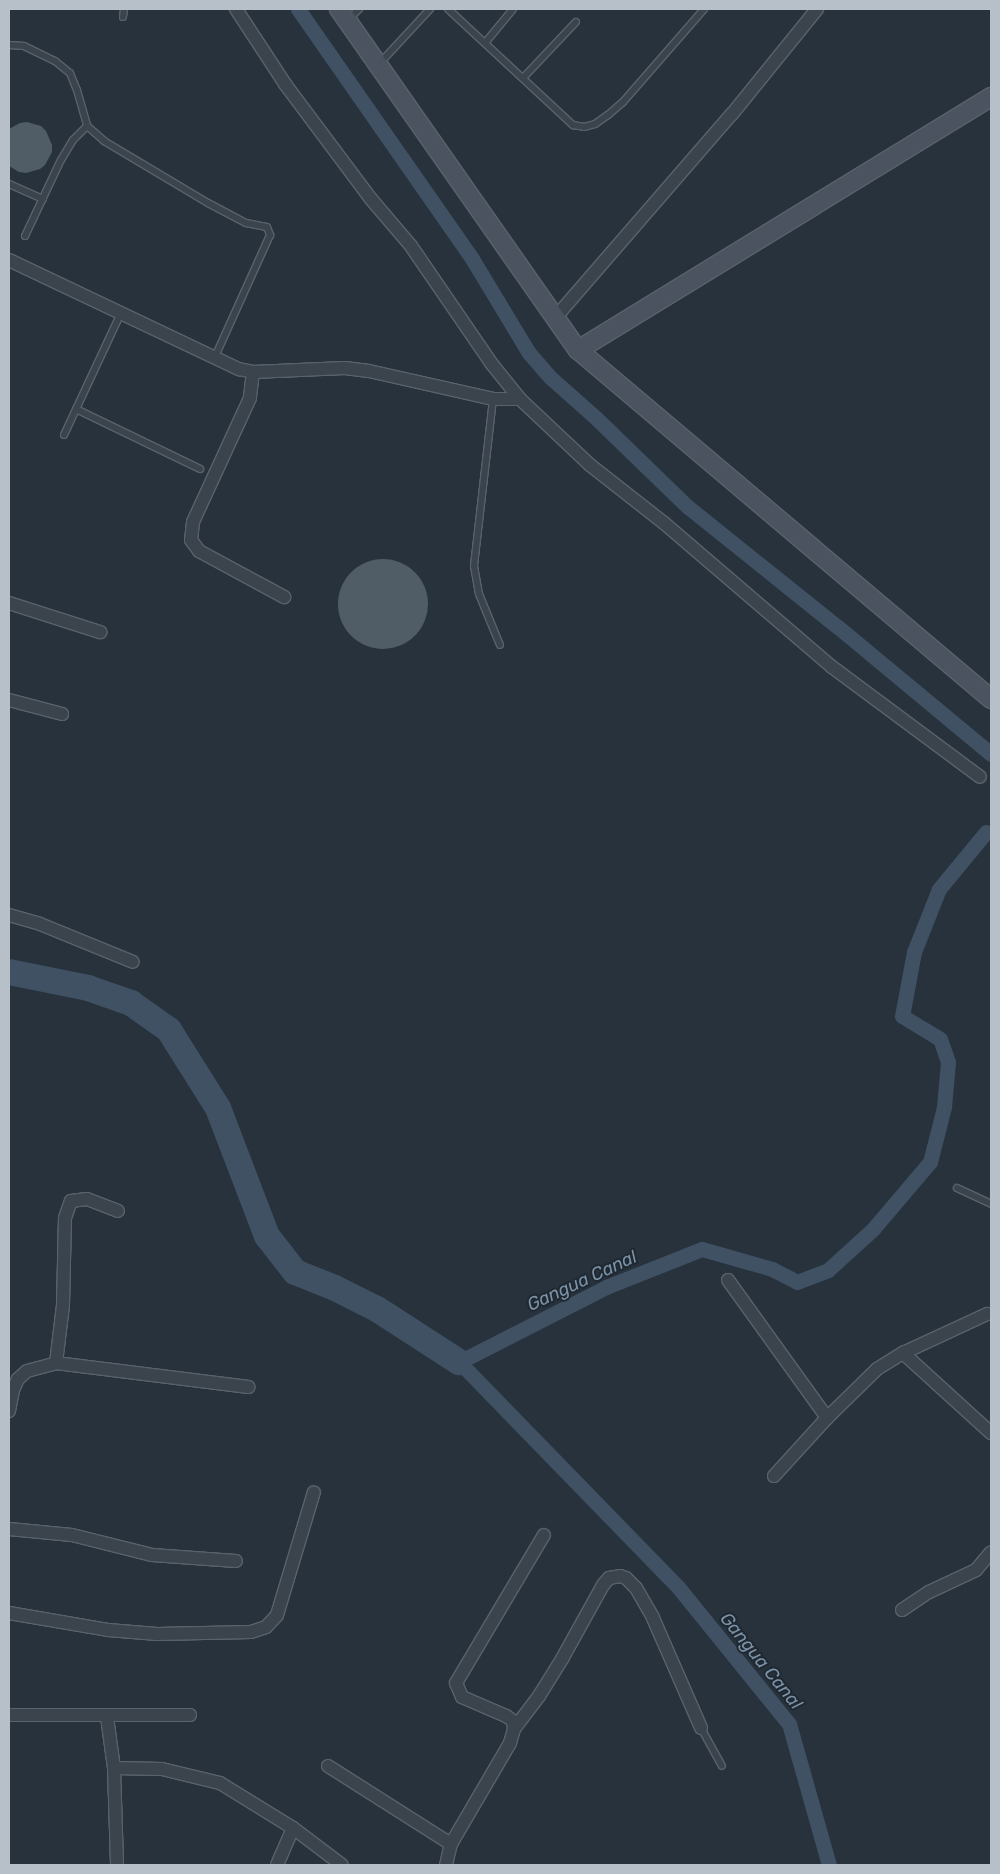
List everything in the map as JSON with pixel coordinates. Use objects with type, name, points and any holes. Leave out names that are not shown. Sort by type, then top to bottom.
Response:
[{"type":"street","points":[[236,9],[284,84],[371,200],[411,246],[492,363],[520,399],[590,465],[664,523],[832,667],[980,777]]},
{"type":"street","points":[[555,318],[732,114],[817,9]]},
{"type":"street","points":[[348,13],[377,66],[578,350],[991,699]]},
{"type":"street","points":[[578,350],[991,97]]},
{"type":"street","points":[[9,260],[215,357],[253,372],[345,368],[369,371],[493,399],[520,399]]},
{"type":"street","points":[[253,372],[250,398],[195,517],[191,540],[200,551],[284,597]]},
{"type":"street","points":[[9,603],[100,632]]},
{"type":"street","points":[[9,700],[62,714]]},
{"type":"street","points":[[9,915],[40,924],[133,962]]},
{"type":"street","points":[[56,1363],[63,1305],[65,1218],[71,1201],[87,1199],[118,1211]]},
{"type":"street","points":[[728,1280],[827,1418]]},
{"type":"street","points":[[774,1476],[827,1418],[877,1368],[903,1352],[990,1314]]},
{"type":"street","points":[[903,1352],[991,1433]]},
{"type":"street","points":[[9,1411],[13,1390],[18,1380],[27,1371],[56,1363],[249,1386]]},
{"type":"street","points":[[9,1613],[108,1630],[157,1634],[251,1632],[266,1628],[277,1614],[314,1492]]},
{"type":"street","points":[[9,1529],[72,1535],[152,1554],[236,1561]]},
{"type":"street","points":[[514,1728],[513,1722],[506,1716],[462,1697],[456,1683],[544,1535]]},
{"type":"street","points":[[902,1610],[929,1592],[976,1570],[991,1552]]},
{"type":"street","points":[[446,1865],[452,1844],[510,1743],[514,1728],[539,1696],[558,1666],[603,1585],[609,1578],[620,1576],[626,1578],[636,1588],[653,1618],[700,1728]]},
{"type":"street","points":[[9,1715],[107,1717],[190,1715]]},
{"type":"street","points":[[107,1717],[114,1768],[117,1865]]},
{"type":"street","points":[[328,1766],[452,1844]]},
{"type":"street","points":[[114,1768],[162,1769],[220,1784],[293,1828],[342,1865]]},
{"type":"street","points":[[277,1865],[293,1828]]},
{"type":"lane","points":[[123,17],[124,9]]},
{"type":"lane","points":[[377,66],[430,9]]},
{"type":"lane","points":[[448,9],[573,125],[584,127],[595,124],[623,102],[704,9]]},
{"type":"lane","points":[[485,43],[513,9]]},
{"type":"lane","points":[[523,78],[576,22]]},
{"type":"lane","points":[[9,45],[24,46],[55,60],[70,73],[78,90],[87,126],[104,141],[208,204],[246,223],[266,227],[270,235],[215,357]]},
{"type":"lane","points":[[25,236],[61,160],[73,140],[87,126]]},
{"type":"lane","points":[[9,184],[43,199]]},
{"type":"lane","points":[[64,435],[120,313]]},
{"type":"lane","points":[[493,399],[474,566],[479,594],[500,645]]},
{"type":"lane","points":[[76,409],[200,469]]},
{"type":"lane","points":[[957,1188],[991,1204]]},
{"type":"lane","points":[[700,1728],[722,1766]]},
{"type":"building","points":[[27,122],[41,126],[46,131],[52,145],[52,152],[45,165],[40,169],[26,173],[19,172],[9,166],[9,129],[20,123]]},
{"type":"building","points":[[383,559],[400,562],[415,572],[425,587],[428,604],[425,621],[415,636],[400,646],[383,649],[366,646],[351,636],[341,621],[338,604],[341,587],[351,572],[366,562]]},
{"type":"waterway","points":[[298,9],[471,257],[529,353],[551,378],[596,418],[688,507],[838,627],[991,754]]},
{"type":"waterway","name":"Gangua Canal","points":[[829,1865],[789,1724],[678,1587],[459,1362],[606,1287],[702,1249],[772,1269],[797,1282],[828,1270],[873,1229],[930,1162],[944,1107],[948,1062],[940,1039],[902,1016],[914,952],[939,889],[986,832]]},
{"type":"waterway","points":[[9,972],[88,988],[131,1003],[169,1030],[218,1108],[267,1236],[295,1272],[335,1288],[377,1309],[459,1362]]}]
